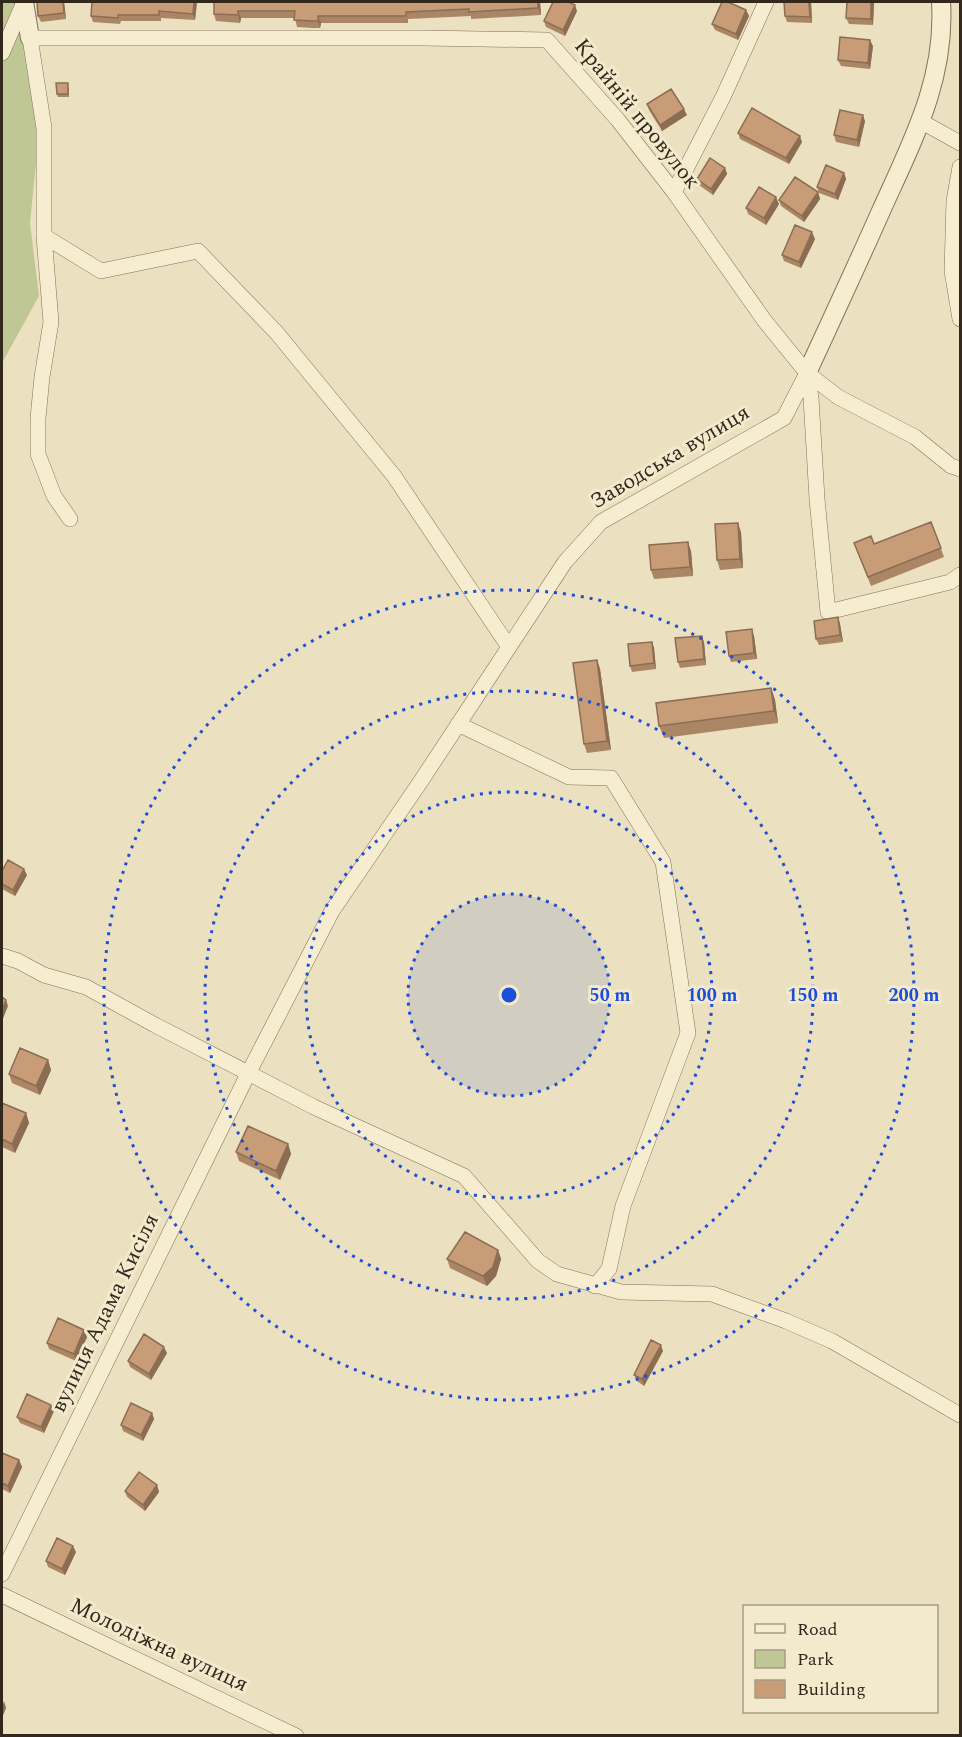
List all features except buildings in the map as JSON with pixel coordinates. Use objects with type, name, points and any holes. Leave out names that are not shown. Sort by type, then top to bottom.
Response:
[{"type":"street","points":[[24,2],[44,128],[44,236],[51,322],[42,377],[38,418],[38,454],[54,496],[70,519]]},
{"type":"street","points":[[2,53],[24,2]]},
{"type":"street","points":[[674,192],[723,97],[766,2]]},
{"type":"street","name":"Заводська вулиця","points":[[456,728],[565,562],[601,522],[784,418],[807,373],[922,122],[938,66],[943,26],[941,2]]},
{"type":"street","name":"Крайній провулок","points":[[30,38],[547,40],[618,120],[674,192],[764,320],[807,373],[838,397],[915,437],[951,466],[960,469]]},
{"type":"street","points":[[922,122],[960,143]]},
{"type":"street","points":[[960,167],[954,201],[952,271],[960,319]]},
{"type":"street","points":[[44,236],[101,271],[198,251],[276,332],[394,476],[509,647]]},
{"type":"street","points":[[807,373],[828,612],[950,582],[960,575]]},
{"type":"street","points":[[456,728],[569,777],[611,778],[663,862],[688,1033],[623,1206],[609,1269],[595,1286]]},
{"type":"street","name":"вулиця Адама Кисіля","points":[[2,1575],[249,1072],[332,911],[456,728]]},
{"type":"street","points":[[2,956],[18,961],[44,975],[86,987],[314,1107],[464,1176],[538,1261],[557,1274],[621,1292],[712,1294],[786,1321],[832,1341],[960,1415]]},
{"type":"street","name":"Молодіжна вулиця","points":[[2,1595],[294,1735]]},
{"type":"green space","points":[[2,2],[14,2],[30,71],[38,144],[30,223],[39,296],[2,363]]}]
